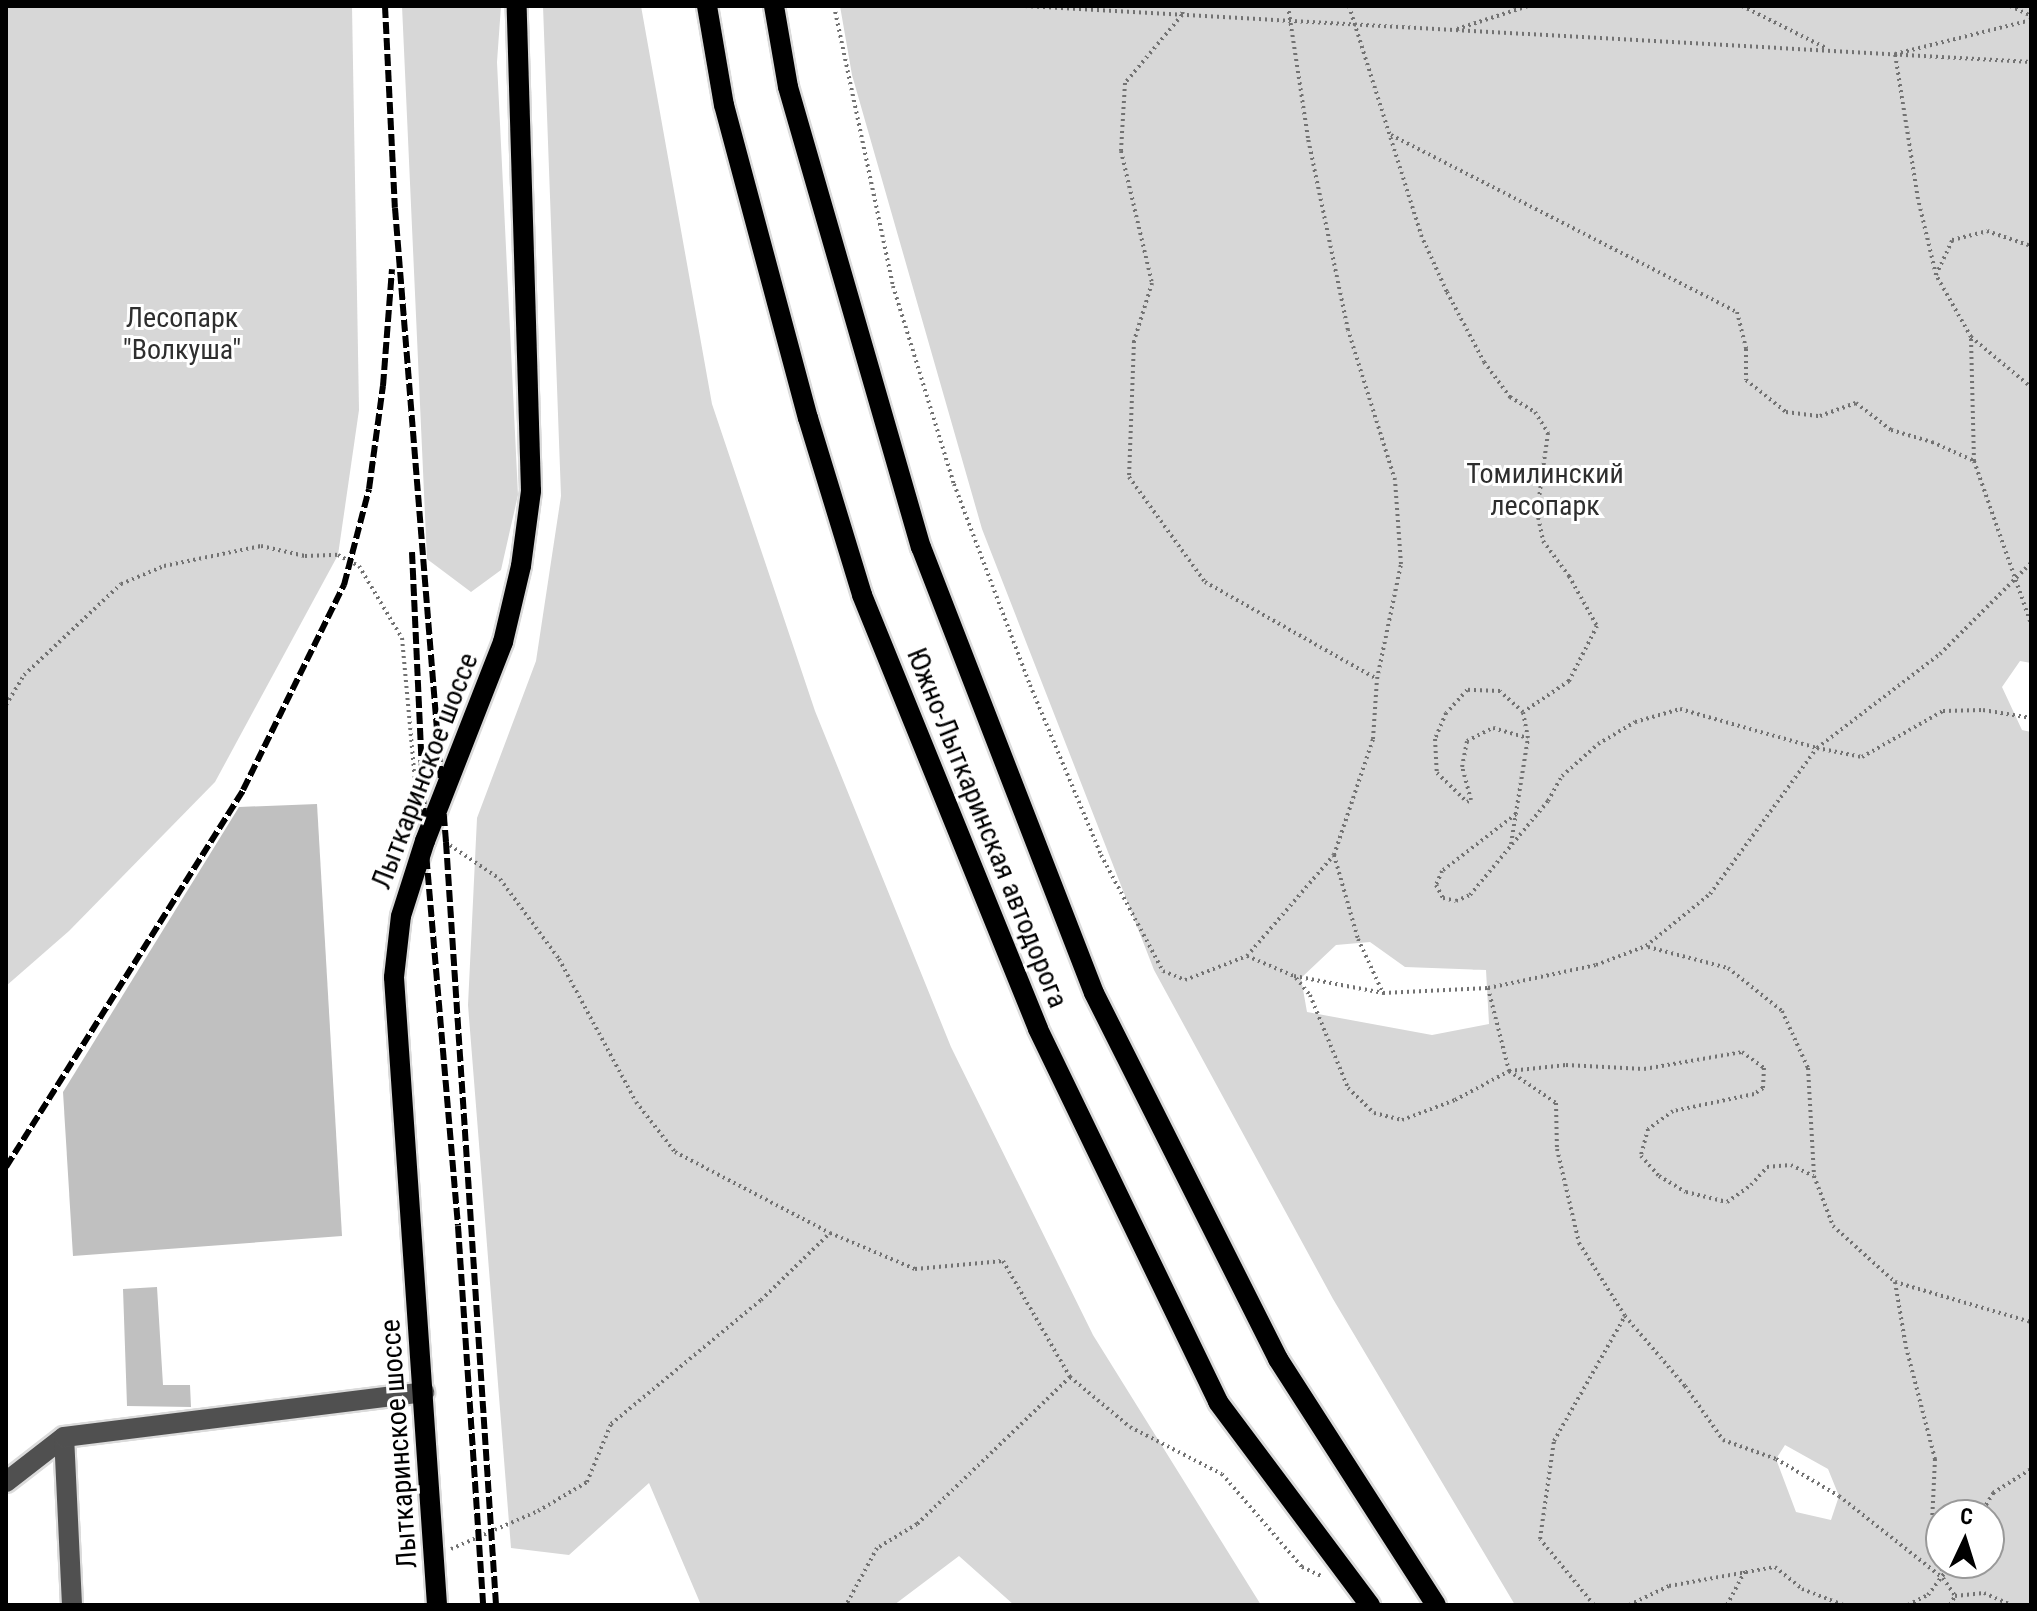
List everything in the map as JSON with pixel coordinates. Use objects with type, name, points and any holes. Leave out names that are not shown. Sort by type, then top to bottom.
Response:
[{"type":"main road","name":"Лыткаринское шоссе","points":[[437,1605],[394,977],[401,916],[429,831],[503,642],[521,566],[531,491],[517,6]]},
{"type":"main road","name":"Южно-Лыткаринская автодорога","points":[[707,6],[724,105],[808,418],[862,595],[1038,1029],[1218,1402],[1370,1605]]},
{"type":"main road","name":"Южно-Лыткаринская автодорога","points":[[774,6],[788,87],[921,547],[1094,993],[1278,1359],[1436,1605]]},
{"type":"lane","points":[[6,1482],[64,1437],[424,1392]]},
{"type":"lane","points":[[64,1437],[72,1605]]},
{"type":"path","points":[[834,6],[893,286],[949,469],[1030,685],[1101,855],[1163,971],[1185,980],[1247,956],[1334,855],[1373,739],[1377,679],[1401,564],[1395,480],[1345,316],[1308,138],[1293,21],[1288,6]]},
{"type":"path","points":[[1025,6],[2031,62]]},
{"type":"path","points":[[1184,6],[1182,15],[1125,83],[1121,151],[1152,283],[1134,341],[1129,477],[1205,582],[1377,679]]},
{"type":"path","points":[[1349,6],[1421,235],[1447,292],[1484,362],[1510,397],[1535,412],[1548,433],[1537,512],[1543,541],[1569,576],[1597,626],[1569,681],[1523,712]]},
{"type":"path","points":[[1454,30],[1528,6]]},
{"type":"path","points":[[1742,6],[1830,51]]},
{"type":"path","points":[[2010,6],[2031,18]]},
{"type":"path","points":[[1895,54],[2031,18]]},
{"type":"path","points":[[1895,54],[1918,199],[1936,275],[1971,337],[2031,387]]},
{"type":"path","points":[[1391,135],[1737,312],[1746,349],[1746,380],[1786,412],[1820,416],[1856,403],[1891,430],[1932,442],[1974,461]]},
{"type":"path","points":[[1936,275],[1952,240],[1987,231],[2031,246]]},
{"type":"path","points":[[1971,337],[1974,461],[2031,624]]},
{"type":"path","points":[[6,705],[24,675],[121,584],[164,566],[261,546],[305,556],[338,555],[359,566],[402,638],[417,810]]},
{"type":"path","points":[[1247,956],[1294,976],[1383,993],[1488,988],[1596,965],[1646,946],[1710,894],[1817,748],[1940,654],[2031,563]]},
{"type":"path","points":[[1511,845],[1528,738],[1523,712],[1500,691],[1467,690],[1446,713],[1435,739],[1437,773],[1467,802],[1471,800],[1462,767],[1467,741],[1493,728],[1528,738]]},
{"type":"path","points":[[1516,814],[1442,871],[1436,885],[1443,898],[1456,901],[1470,895],[1548,801],[1562,776],[1598,744],[1635,722],[1680,709],[1817,748],[1862,757],[1943,711],[1983,710],[2031,718]]},
{"type":"path","points":[[429,831],[500,879],[559,959],[636,1102],[675,1152],[830,1233],[915,1269],[1003,1261],[1070,1377],[1130,1427],[1222,1474],[1302,1567],[1329,1580]]},
{"type":"path","points":[[1334,855],[1358,939],[1383,993]]},
{"type":"path","points":[[1646,946],[1728,968],[1782,1011],[1808,1068],[1814,1176],[1833,1226],[1895,1282],[2031,1322]]},
{"type":"path","points":[[1294,976],[1310,995],[1348,1088],[1374,1113],[1402,1120],[1455,1100],[1509,1071],[1566,1065],[1644,1069],[1742,1052],[1764,1068],[1763,1088],[1754,1094],[1673,1111],[1648,1129],[1641,1156],[1659,1176],[1686,1192],[1727,1202],[1751,1185],[1767,1167],[1791,1165],[1814,1176]]},
{"type":"path","points":[[1488,988],[1509,1071],[1556,1103],[1557,1149],[1579,1243],[1625,1316],[1685,1386],[1723,1440],[1776,1459],[1839,1496],[1925,1564]]},
{"type":"path","points":[[445,1552],[538,1511],[587,1482],[611,1424],[761,1300],[830,1233]]},
{"type":"path","points":[[1895,1282],[1906,1347],[1935,1459],[1933,1499]]},
{"type":"path","points":[[1594,1605],[1540,1539],[1554,1441],[1625,1316]]},
{"type":"path","points":[[846,1605],[877,1548],[917,1524],[1070,1377]]},
{"type":"path","points":[[1989,1499],[1993,1493],[2031,1469]]},
{"type":"path","points":[[1629,1605],[1669,1586],[1775,1567],[1802,1589],[1843,1605]]},
{"type":"path","points":[[1727,1605],[1746,1570]]},
{"type":"path","points":[[1908,1605],[1928,1595],[1942,1579]]},
{"type":"path","points":[[1944,1579],[1955,1596]]},
{"type":"path","points":[[1955,1596],[1984,1593],[2011,1605]]},
{"type":"path","points":[[1950,1605],[1955,1596]]},
{"type":"green space","name":"Лесопарк \"Волкуша\"","points":[[6,6],[352,6],[359,410],[338,555],[215,782],[69,931],[6,986]]},
{"type":"green space","points":[[402,6],[501,6],[497,62],[518,495],[501,570],[471,592],[427,559]]},
{"type":"green space","points":[[543,6],[641,6],[712,404],[815,711],[951,1047],[1093,1335],[1261,1605],[1014,1605],[959,1556],[894,1605],[701,1605],[649,1483],[569,1555],[511,1548],[468,1005],[477,818],[536,661],[561,496]]},
{"type":"green space","name":"Томилинский лесопарк","points":[[840,6],[2031,6],[2031,663],[2020,661],[2002,687],[2022,730],[2031,732],[2031,1605],[1515,1605],[1333,1299],[1154,970],[982,529],[852,75]],"holes":[[[1370,942],[1405,967],[1486,970],[1489,1024],[1432,1035],[1307,1012],[1301,978],[1336,945]],[[1785,1445],[1828,1469],[1839,1496],[1831,1520],[1796,1512],[1776,1459]]]},
{"type":"building","points":[[317,804],[342,1236],[73,1256],[63,1092],[239,807]]},
{"type":"building","points":[[157,1287],[163,1385],[190,1385],[191,1407],[127,1406],[123,1289]]},
{"type":"railway","points":[[385,6],[395,208],[446,842],[496,1605]]},
{"type":"railway","points":[[6,1167],[243,790],[344,585],[369,489],[383,386],[392,269]]},
{"type":"railway","points":[[412,552],[425,841],[458,1226],[483,1605]]}]
